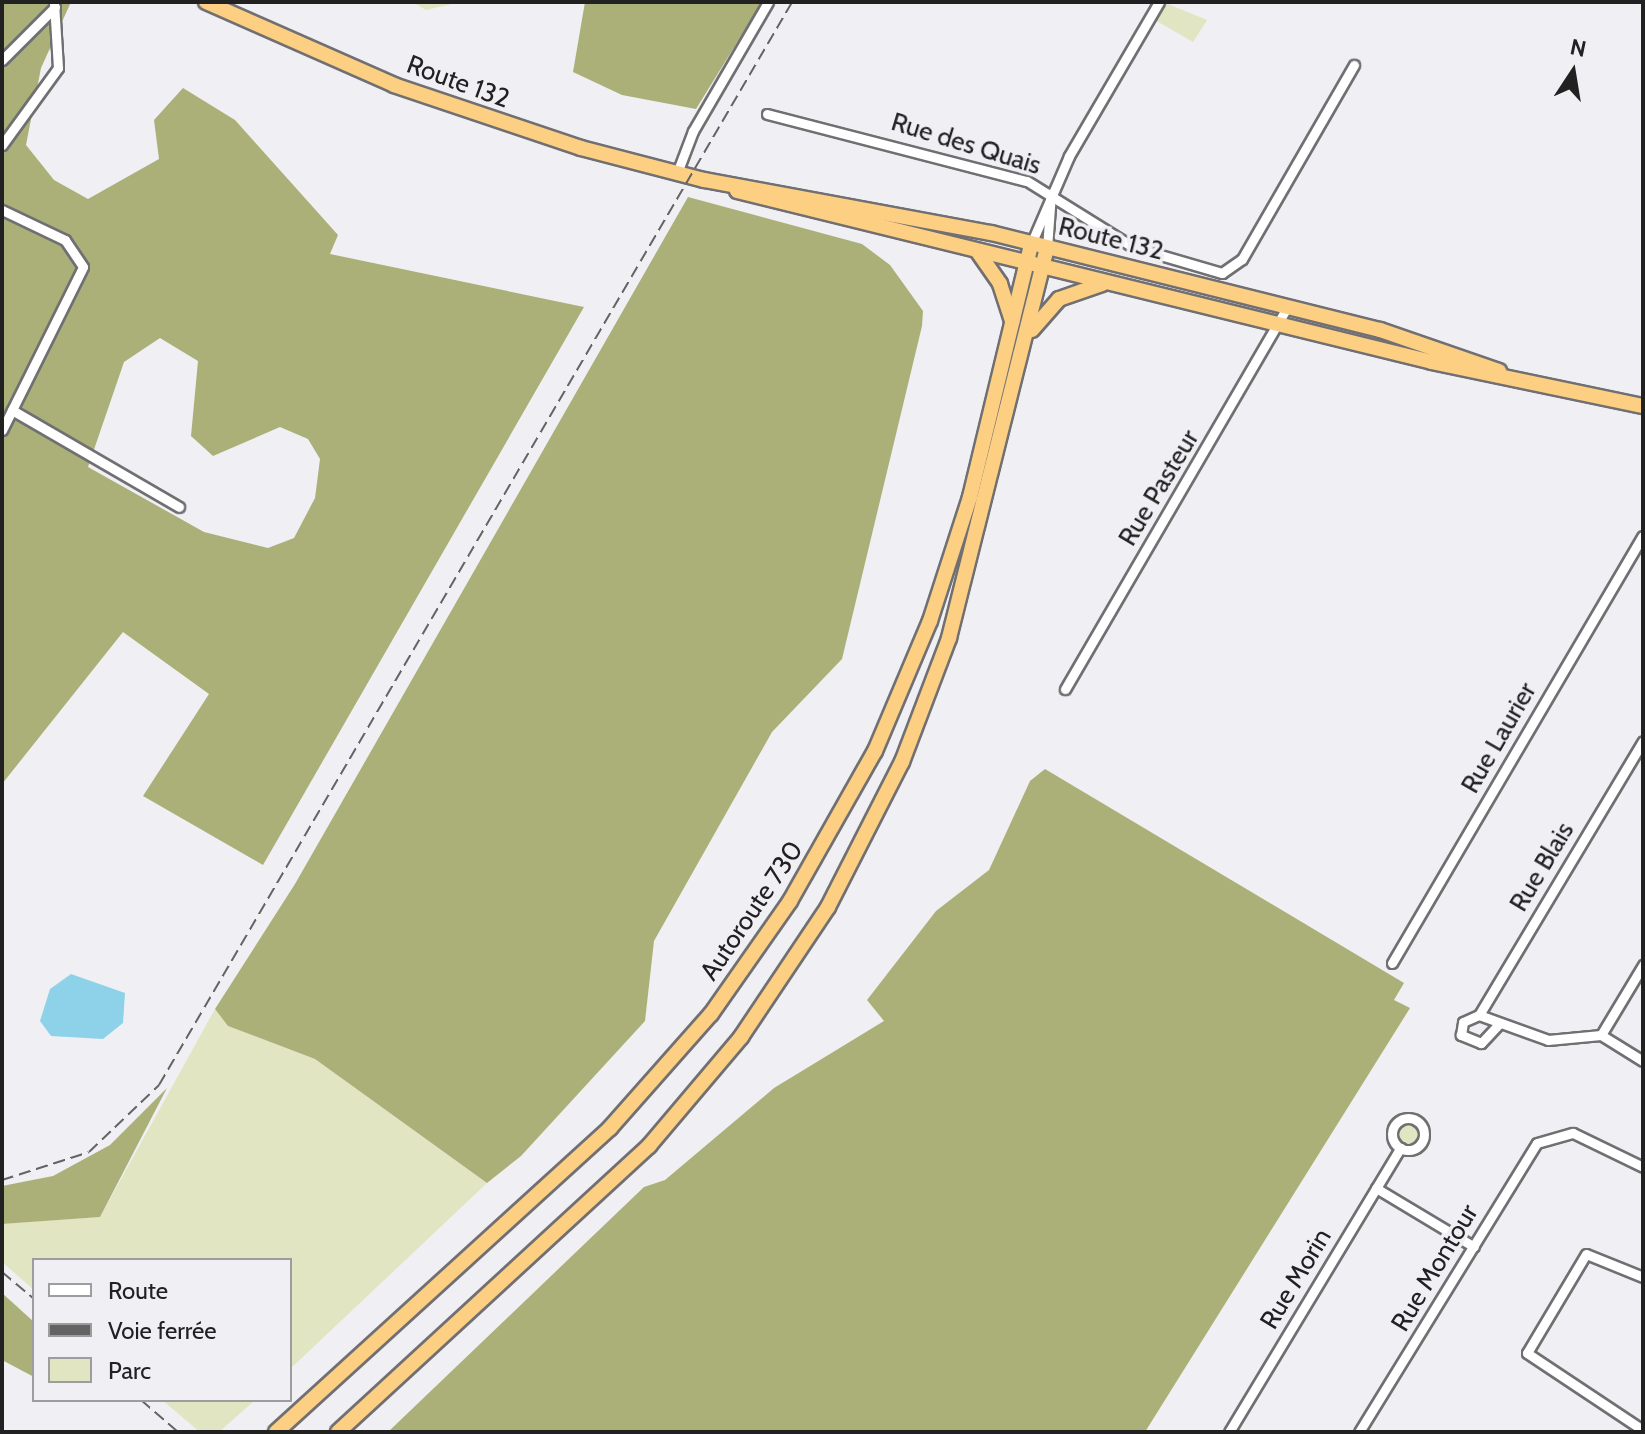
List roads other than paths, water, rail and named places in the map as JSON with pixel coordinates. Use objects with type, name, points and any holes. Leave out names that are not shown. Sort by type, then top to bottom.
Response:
[{"type":"highway","name":"Route 132","points":[[206,2],[444,104],[677,173],[1031,244],[1405,337],[1499,371]]},
{"type":"highway","name":"Route 132","points":[[704,180],[781,206],[1400,354],[1499,371],[1643,406]]},
{"type":"highway","name":"Autoroute 730","points":[[276,1432],[610,1128],[686,1045],[781,915],[870,761],[923,640],[966,510],[1031,244]]},
{"type":"highway","points":[[338,1432],[636,1160],[721,1064],[803,948],[874,822],[935,679],[1027,337],[1047,248]]},
{"type":"highway","points":[[978,252],[1000,284],[1012,325]]},
{"type":"highway","points":[[1027,337],[1059,299],[1104,283]]},
{"type":"highway","points":[[1400,354],[1405,337]]},
{"type":"street","points":[[677,173],[693,131],[768,2]]},
{"type":"street","points":[[1031,244],[1051,193],[1159,2]]},
{"type":"street","points":[[2,60],[55,5]]},
{"type":"street","points":[[2,145],[58,68],[55,5]]},
{"type":"street","name":"Rue des Quais","points":[[767,114],[1007,175],[1051,193],[1140,251],[1231,270],[1354,65]]},
{"type":"street","points":[[1047,248],[1051,193]]},
{"type":"street","points":[[2,210],[65,240],[83,267],[2,430]]},
{"type":"street","name":"Rue Pasteur","points":[[1065,689],[1282,326],[1287,307]]},
{"type":"street","points":[[12,410],[179,507]]},
{"type":"street","name":"Rue Laurier","points":[[1392,963],[1643,536]]},
{"type":"street","name":"Rue Blais","points":[[1498,1025],[1486,1041],[1466,1042],[1463,1022],[1479,1015],[1643,741]]},
{"type":"street","points":[[1601,1035],[1643,965]]},
{"type":"street","points":[[1479,1015],[1498,1025],[1553,1041],[1601,1035],[1643,1061]]},
{"type":"street","name":"Rue Montour","points":[[1359,1432],[1534,1147],[1553,1133],[1579,1134],[1643,1167]]},
{"type":"street","name":"Rue Morin","points":[[1229,1432],[1400,1148]]},
{"type":"street","points":[[1376,1188],[1474,1247]]},
{"type":"street","points":[[1643,1277],[1586,1254],[1527,1353],[1643,1430]]},
{"type":"water","points":[[71,974],[125,993],[123,1023],[103,1039],[51,1036],[40,1021],[50,989]]},
{"type":"railway","points":[[2,1180],[89,1152],[159,1085],[792,2]]},
{"type":"railway","points":[[2,1272],[32,1297]]},
{"type":"railway","points":[[143,1402],[178,1432]]}]
